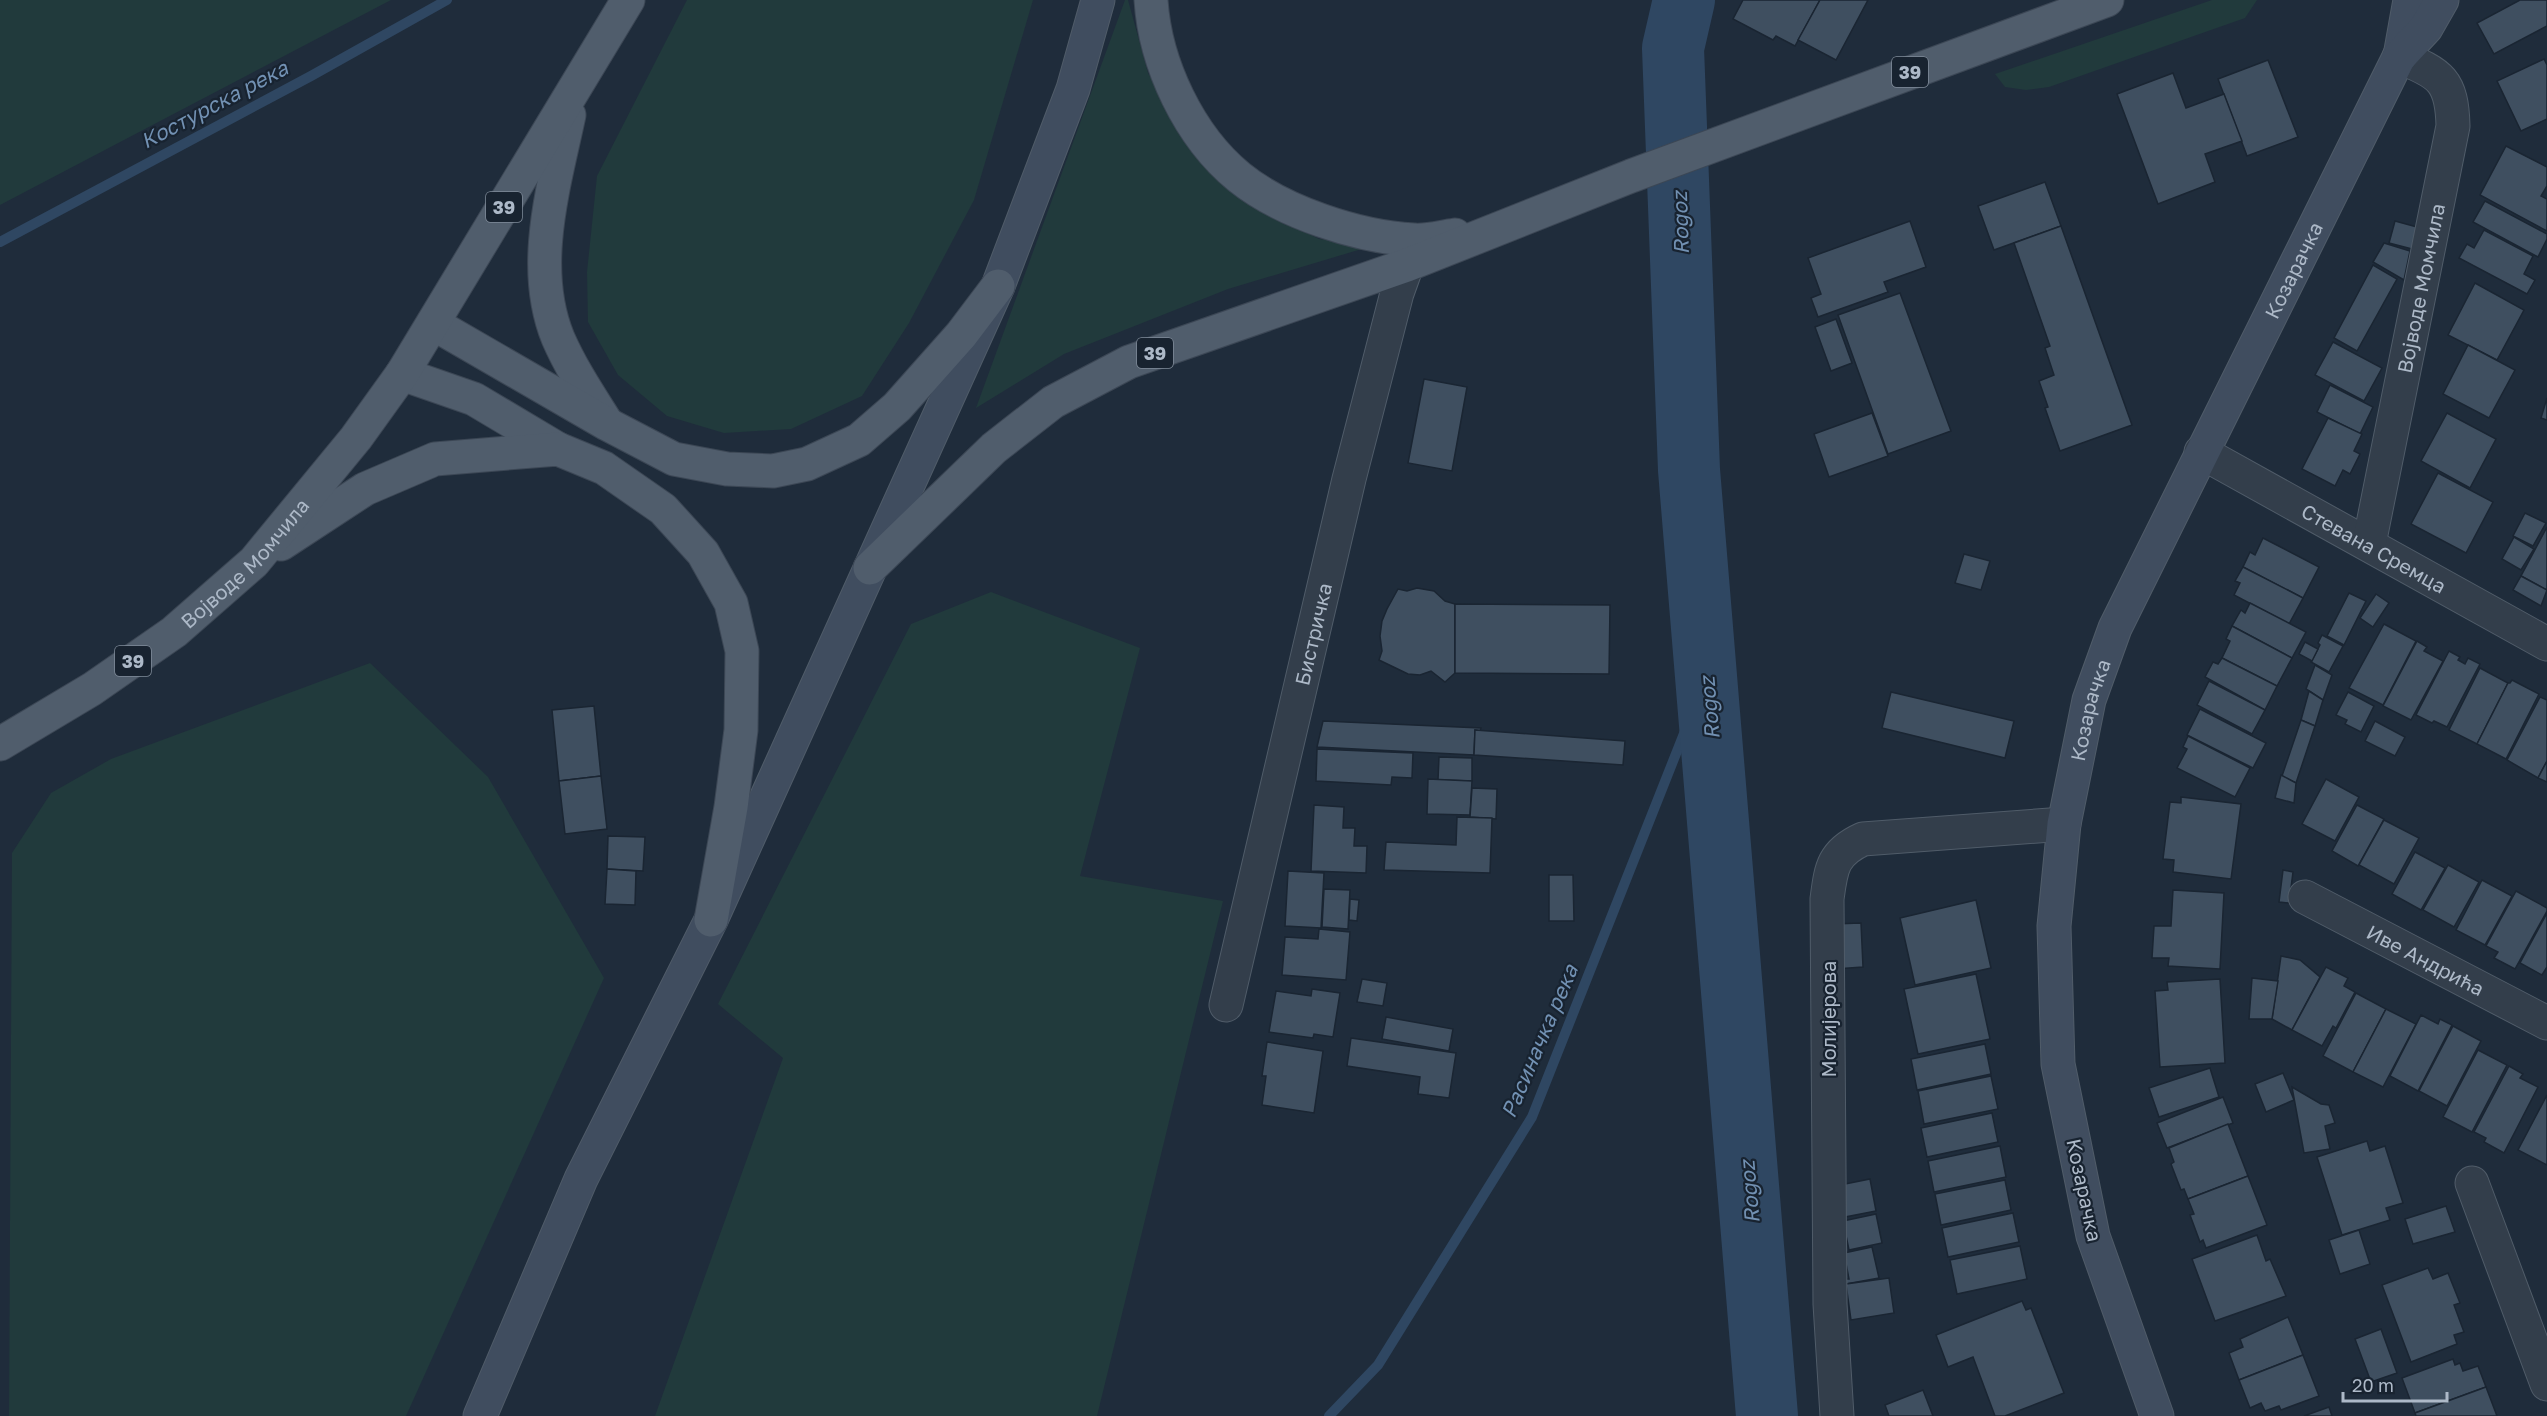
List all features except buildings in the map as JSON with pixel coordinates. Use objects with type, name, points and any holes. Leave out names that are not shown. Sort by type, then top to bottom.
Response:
[{"type":"main road","name":"39","points":[[1151,0],[1163,60],[1178,97],[1205,142],[1239,177],[1311,218],[1358,232],[1415,240],[1495,230]]},
{"type":"main road","name":"39","points":[[1999,40],[2045,0]]},
{"type":"main road","name":"39","points":[[870,568],[994,448],[1053,402],[1129,362],[1407,265],[1714,144],[2107,0]]},
{"type":"main road","name":"39","points":[[434,324],[621,11]]},
{"type":"main road","points":[[575,89],[547,221],[545,264],[557,336],[573,369],[607,424]]},
{"type":"main road","points":[[434,324],[607,424],[674,459],[727,469],[773,471],[807,464],[859,440],[897,407],[961,335],[998,286]]},
{"type":"main road","name":"Војводе Момчила","points":[[0,744],[92,689],[174,632],[254,562],[356,438],[402,374],[434,324]]},
{"type":"main road","points":[[402,374],[474,399],[558,449],[604,468],[663,508],[703,553],[731,603],[742,651],[741,730],[731,807],[711,920]]},
{"type":"main road","points":[[254,562],[365,489],[435,459],[558,449]]},
{"type":"street","points":[[480,1416],[581,1179],[711,920],[998,286],[1073,89],[1098,0]]},
{"type":"street","name":"Козарачка","points":[[2157,1416],[2093,1236],[2058,1064],[2054,926],[2064,824],[2089,700],[2115,628],[2399,57],[2410,0]]},
{"type":"street","name":"Козарачка","points":[[2399,57],[2426,28],[2442,0]]},
{"type":"street","name":"Војводе Момчила","points":[[2369,544],[2452,126],[2452,100],[2442,80],[2426,67],[2399,57]]},
{"type":"street","name":"Бистричка","points":[[1226,1005],[1349,479],[1397,293],[1407,265]]},
{"type":"street","name":"Стевана Сремца","points":[[2201,452],[2547,644]]},
{"type":"street","name":"Молијерова","points":[[1838,1416],[1830,1293],[1827,899],[1832,869],[1843,850],[1863,839],[2064,824]]},
{"type":"street","name":"Иве Андрића","points":[[2305,897],[2547,1023]]},
{"type":"street","points":[[2472,1183],[2547,1384]]},
{"type":"green space","points":[[0,0],[391,0],[0,205]]},
{"type":"green space","points":[[687,0],[1033,0],[974,200],[909,323],[862,396],[791,429],[724,433],[667,416],[618,375],[588,322],[587,272],[597,176]]},
{"type":"green space","points":[[1125,0],[1128,0],[1148,73],[1182,132],[1283,221],[1319,239],[1375,245],[1228,289],[1064,354],[976,408]]},
{"type":"green space","points":[[2212,0],[2257,0],[2245,18],[2049,87],[2026,90],[2005,87],[1995,74]]},
{"type":"green space","points":[[991,592],[1140,648],[1080,876],[1223,901],[1097,1416],[655,1416],[783,1058],[718,1004],[911,624]]},
{"type":"green space","points":[[370,663],[488,777],[604,978],[406,1416],[9,1416],[12,853],[51,793],[111,759]]},
{"type":"waterway","name":"Костурска река","points":[[0,242],[311,76],[447,0]]},
{"type":"waterway","name":"Rogoz","points":[[1684,0],[1673,48],[1689,470],[1767,1416]]},
{"type":"waterway","name":"Расиначка река","points":[[1329,1416],[1378,1365],[1532,1117],[1706,678]]}]
